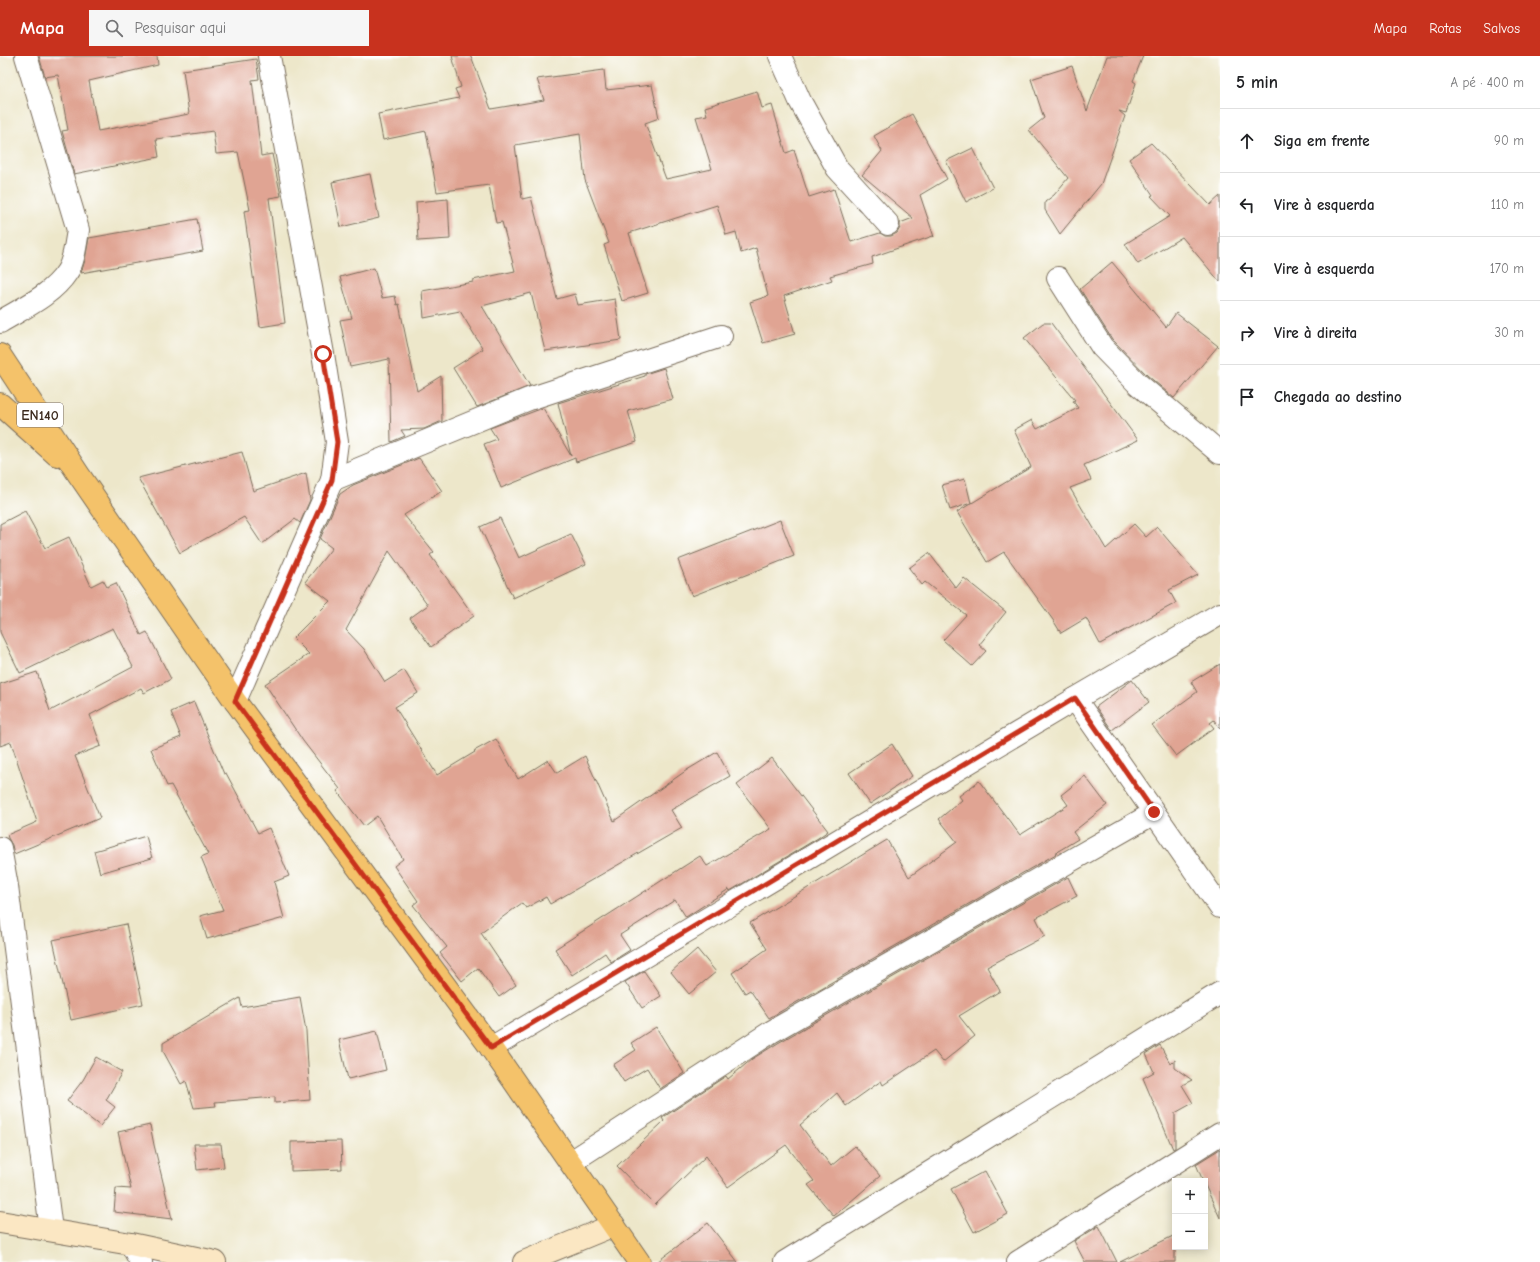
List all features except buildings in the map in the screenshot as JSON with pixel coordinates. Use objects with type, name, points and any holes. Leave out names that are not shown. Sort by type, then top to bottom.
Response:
[{"type":"main road","name":"EN140","points":[[0,355],[79,475],[235,701],[491,1048],[639,1262]]},
{"type":"main road","name":"EN140","points":[[0,404],[79,475]]},
{"type":"main road","points":[[0,1222],[51,1230],[136,1253],[215,1262]]},
{"type":"main road","points":[[524,1262],[614,1225]]},
{"type":"street","points":[[0,322],[53,289],[68,272],[78,230],[26,56]]},
{"type":"street","points":[[235,701],[332,480],[337,442],[323,354],[269,56]]},
{"type":"street","points":[[780,56],[800,101],[836,168],[888,224]]},
{"type":"street","points":[[1058,278],[1102,347],[1138,384],[1220,453]]},
{"type":"street","points":[[332,480],[529,398],[721,336]]},
{"type":"street","points":[[491,1048],[1075,698],[1220,614]]},
{"type":"street","points":[[1075,698],[1220,907]]},
{"type":"street","points":[[570,1162],[771,1032],[1154,812]]},
{"type":"street","points":[[0,848],[51,1230]]},
{"type":"street","points":[[785,1262],[1220,993]]},
{"type":"street","points":[[1018,1262],[1220,1134]]},
{"type":"route","points":[[323,354],[337,442],[332,480],[235,701],[491,1048],[1075,698],[1154,812]]}]
